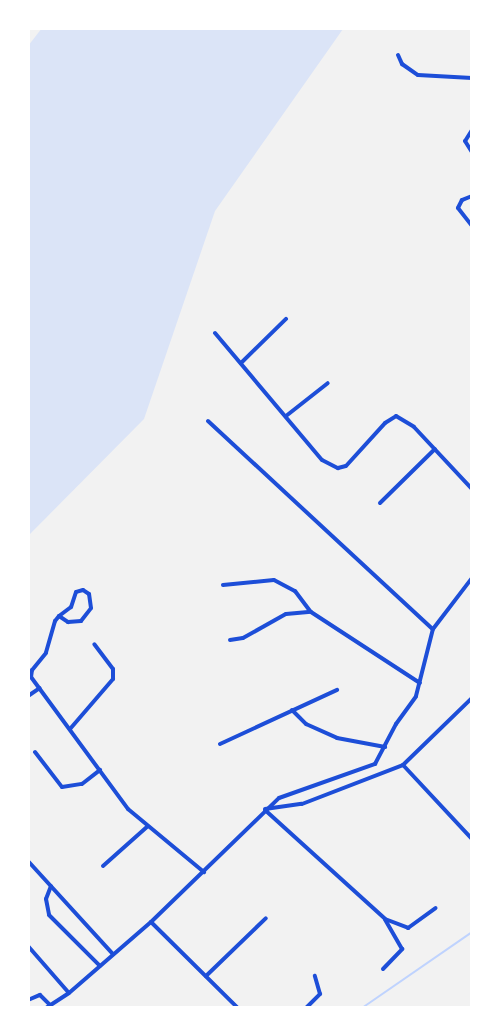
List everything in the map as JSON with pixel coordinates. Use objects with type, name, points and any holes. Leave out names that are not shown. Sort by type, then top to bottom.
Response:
[{"type":"street","points":[[398,55],[418,75],[471,78]]},
{"type":"street","points":[[471,130],[465,141],[471,152]]},
{"type":"street","points":[[471,196],[462,200],[458,208],[471,226]]},
{"type":"street","points":[[241,363],[286,319]]},
{"type":"street","points":[[215,333],[322,460],[338,468],[346,466],[385,423],[396,416],[414,427],[471,489]]},
{"type":"street","points":[[286,416],[328,383]]},
{"type":"street","points":[[208,421],[433,629]]},
{"type":"street","points":[[380,503],[435,449]]},
{"type":"street","points":[[28,999],[40,995],[47,1006],[69,993],[204,872],[264,809],[279,798],[368,769],[381,758],[420,682],[433,629],[471,578]]},
{"type":"street","points":[[223,585],[274,580],[295,591],[311,612],[420,682]]},
{"type":"street","points":[[59,616],[68,622],[81,621],[91,608],[89,594],[83,590],[76,592],[71,607],[59,616],[46,653],[31,672],[40,688],[128,809],[204,872]]},
{"type":"street","points":[[230,639],[243,638],[286,614],[311,612]]},
{"type":"street","points":[[70,729],[112,679],[113,669],[94,644]]},
{"type":"street","points":[[28,696],[40,688]]},
{"type":"street","points":[[220,744],[337,690]]},
{"type":"street","points":[[264,809],[302,804],[403,765],[471,698]]},
{"type":"street","points":[[292,710],[306,724],[338,738],[385,747]]},
{"type":"street","points":[[35,752],[62,787],[82,784],[100,770]]},
{"type":"street","points":[[403,765],[471,839]]},
{"type":"street","points":[[264,809],[385,919],[402,949],[383,969]]},
{"type":"street","points":[[104,866],[147,827]]},
{"type":"street","points":[[28,861],[113,954]]},
{"type":"street","points":[[51,886],[46,899],[49,915],[100,966]]},
{"type":"street","points":[[385,919],[408,928],[436,908]]},
{"type":"street","points":[[206,976],[266,918]]},
{"type":"street","points":[[150,922],[238,1008]]},
{"type":"street","points":[[28,946],[69,993]]},
{"type":"street","points":[[306,1008],[320,994],[315,976]]},
{"type":"shaded area","points":[[42,28],[343,29],[215,211],[144,419],[29,535],[28,46]]},
{"type":"waterway","points":[[362,1008],[472,932]]}]
